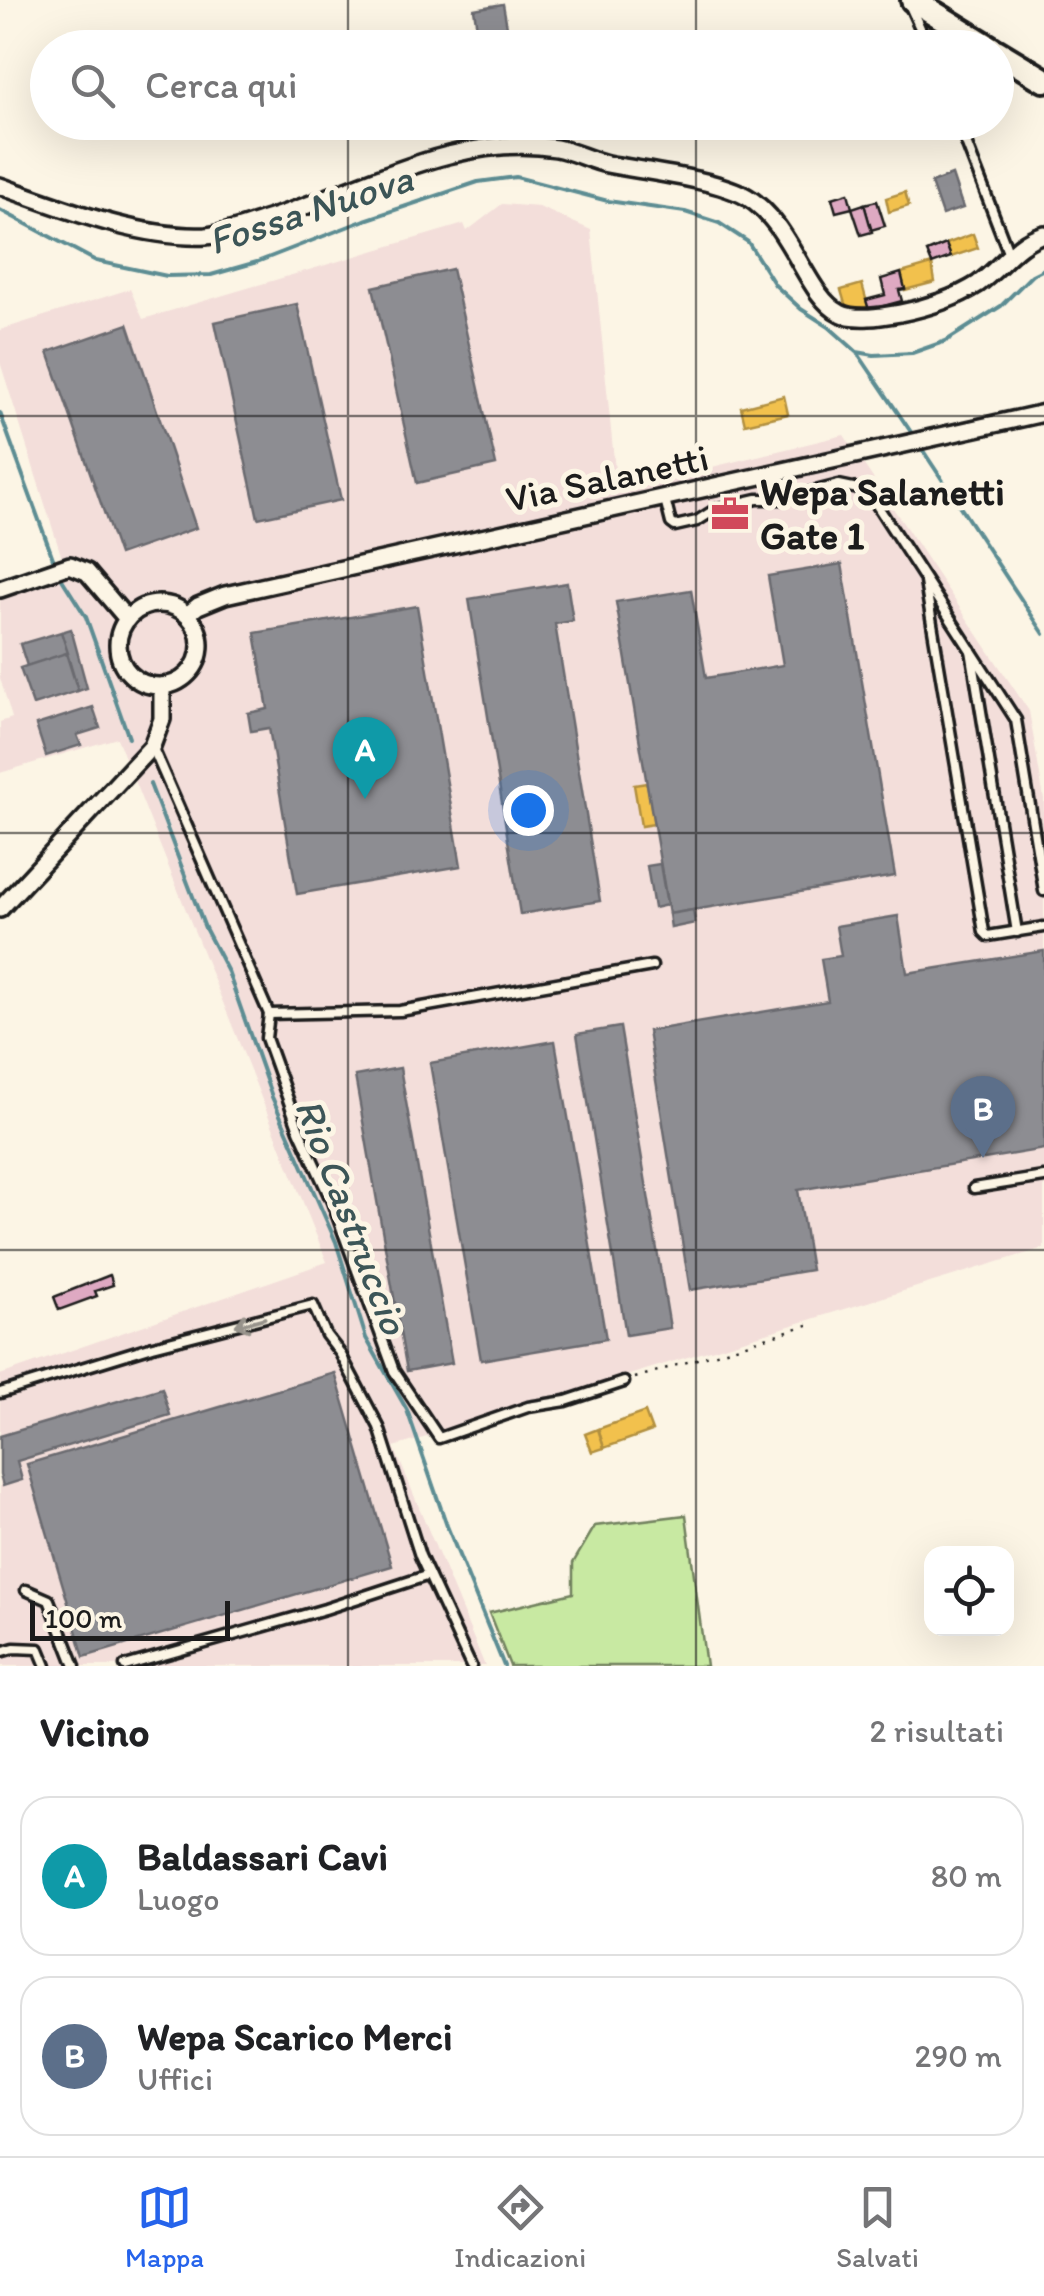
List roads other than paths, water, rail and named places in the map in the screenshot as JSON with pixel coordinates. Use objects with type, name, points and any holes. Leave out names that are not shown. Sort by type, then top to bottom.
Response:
[{"type":"main road","points":[[910,0],[961,30]]},
{"type":"main road","points":[[1014,61],[1044,80]]},
{"type":"street","points":[[0,186],[82,214],[174,236],[210,236],[473,147],[556,148],[602,163],[744,194],[769,213],[826,304],[843,316],[902,313],[948,299],[978,283],[1010,254],[1044,234]]},
{"type":"street","name":"Via Salanetti","points":[[187,615],[198,606],[225,596],[1044,414]]},
{"type":"street","points":[[0,589],[70,565],[87,572],[127,619]]},
{"type":"street","points":[[163,604],[187,615],[200,638],[195,665],[175,682],[162,686],[136,679],[126,670],[118,644],[127,619],[137,610],[163,604]]},
{"type":"street","points":[[0,909],[152,746],[162,719],[162,686]]},
{"type":"lane","points":[[910,0],[922,30]]},
{"type":"lane","points":[[965,140],[1010,254]]},
{"type":"lane","points":[[665,499],[676,526],[698,520],[716,508],[784,499],[839,485],[871,496],[1016,720],[1044,891]]},
{"type":"lane","points":[[924,578],[984,932],[988,936],[1044,927]]},
{"type":"lane","points":[[971,647],[1017,932]]},
{"type":"lane","points":[[152,746],[269,1014],[266,1038],[272,1056],[299,1130],[332,1202],[394,1371],[440,1438],[528,1407],[566,1401],[624,1382]]},
{"type":"lane","points":[[269,1014],[400,1011],[652,966]]},
{"type":"lane","points":[[974,1188],[1044,1177]]},
{"type":"lane","points":[[0,1393],[154,1346],[312,1305],[378,1427],[420,1556],[470,1666]]},
{"type":"lane","points":[[125,1666],[429,1575]]},
{"type":"lane","points":[[26,1590],[49,1600],[76,1666]]},
{"type":"lane","points":[[0,1652],[39,1649],[46,1666]]},
{"type":"waterway","name":"Fossa Nuova","points":[[0,210],[96,261],[167,276],[211,275],[478,182],[516,177],[608,201],[685,212],[719,223],[748,242],[775,285],[801,309],[857,352],[874,355],[912,353],[946,341],[1001,306],[1032,275],[1044,269]]},
{"type":"waterway","points":[[859,355],[915,438]]},
{"type":"waterway","name":"Rio Castruccio","points":[[0,413],[55,564]]},
{"type":"waterway","points":[[920,446],[1044,634]]},
{"type":"waterway","name":"Rio Castruccio","points":[[58,573],[86,617],[129,738]]},
{"type":"waterway","name":"Rio Castruccio","points":[[150,784],[205,928],[228,972],[272,1097],[336,1242],[366,1338],[407,1410],[447,1526],[504,1666]]},
{"type":"place","name":"Wepa Salanetti Gate 1","points":[[730,514]]},
{"type":"place","name":"Baldassari Cavi","points":[[365,799]]},
{"type":"place","name":"Wepa Scarico Merci","points":[[983,1158]]}]
